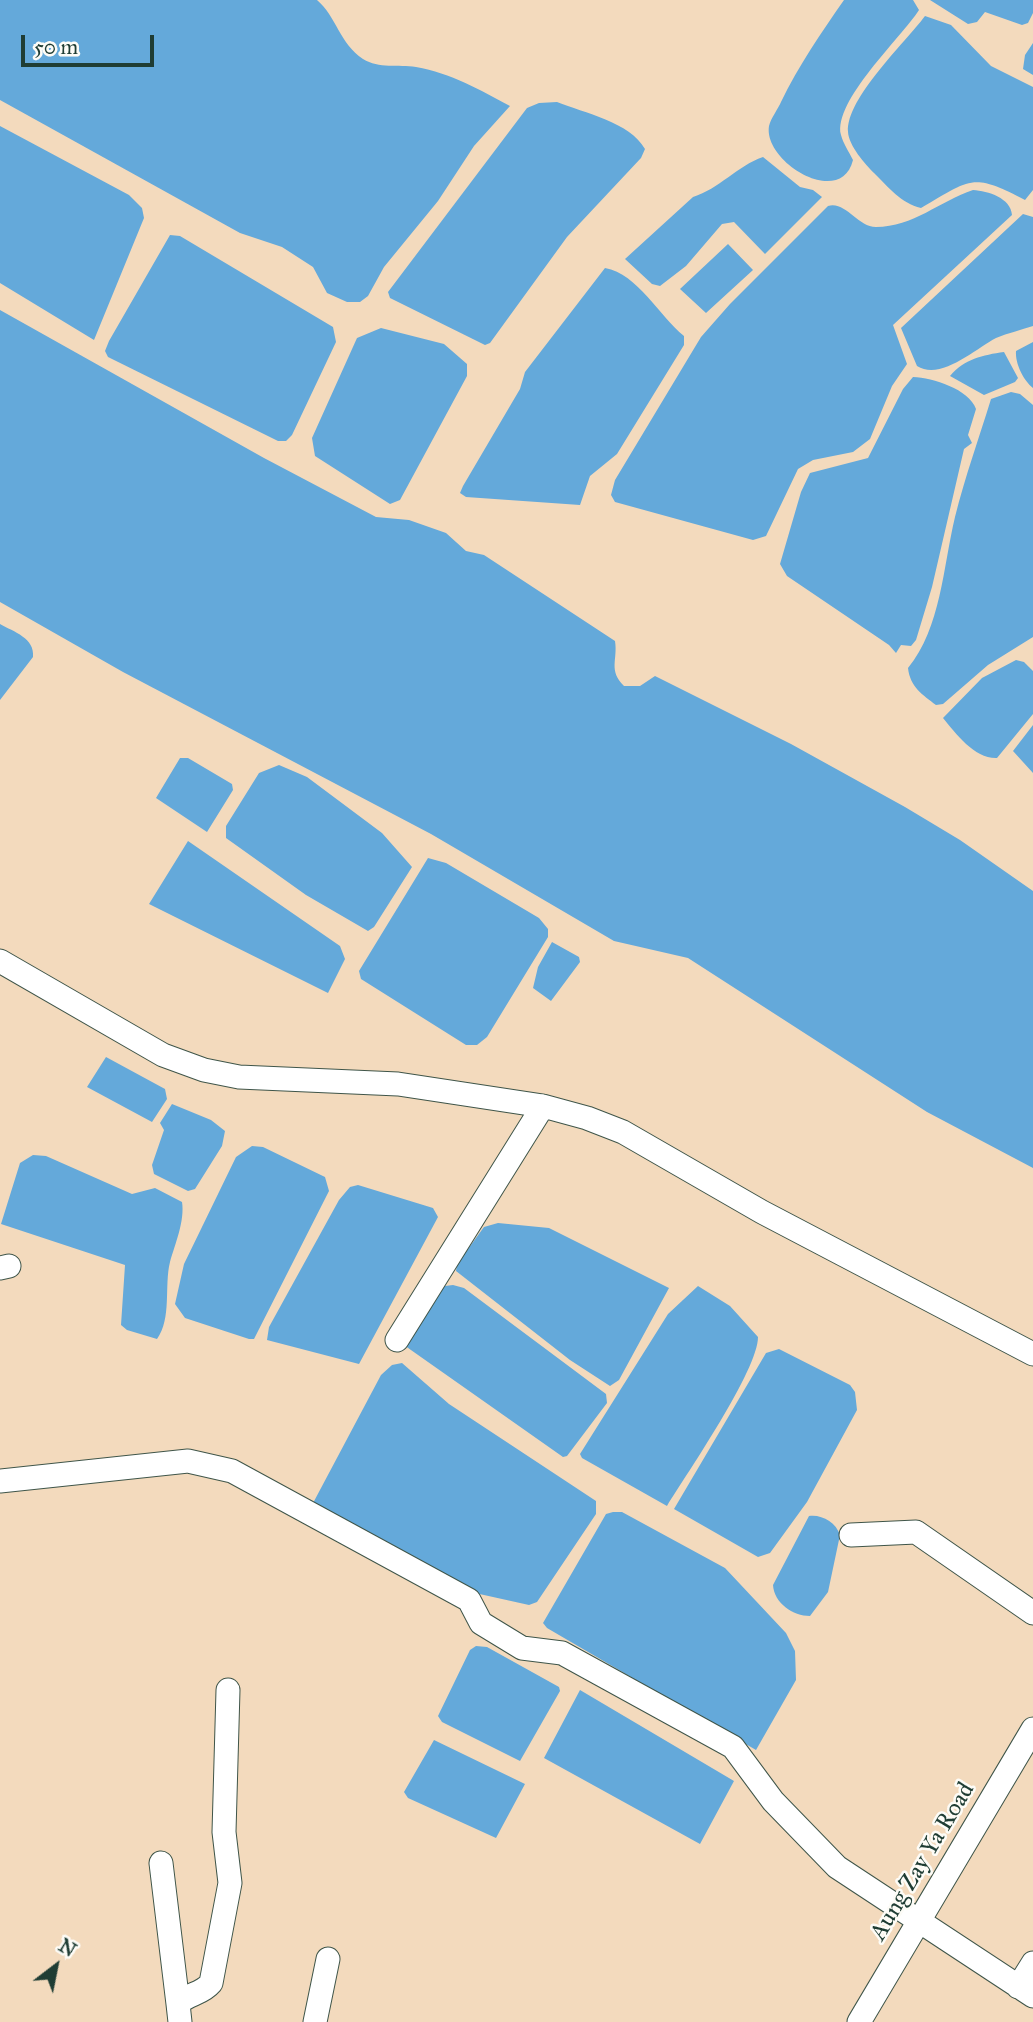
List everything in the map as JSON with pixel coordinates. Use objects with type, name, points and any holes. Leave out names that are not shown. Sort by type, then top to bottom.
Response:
[{"type":"street","points":[[0,961],[163,1055],[204,1070],[239,1077],[398,1084],[543,1106],[587,1118],[623,1132],[762,1212],[1033,1354]]},
{"type":"street","points":[[397,1340],[543,1106]]},
{"type":"street","points":[[0,1481],[188,1461],[232,1471],[469,1600],[481,1623],[522,1648],[562,1653],[733,1747],[773,1801],[837,1867],[1026,1992],[1033,1962]]},
{"type":"street","points":[[850,1535],[916,1532],[1033,1613]]},
{"type":"street","points":[[179,2013],[184,1997],[202,1994],[211,1983],[230,1883],[224,1832],[228,1690]]},
{"type":"street","name":"Aung Zay Ya Road","points":[[859,2022],[1033,1729]]},
{"type":"street","points":[[161,1863],[179,2013]]},
{"type":"street","points":[[315,2022],[328,1959]]},
{"type":"water","points":[[0,0],[317,0],[349,46],[363,59],[376,64],[416,67],[441,73],[510,106],[474,146],[438,201],[384,267],[368,296],[360,302],[347,302],[327,293],[313,267],[282,247],[240,233],[0,100]]},
{"type":"water","points":[[844,0],[913,0],[919,10],[870,70],[847,105],[841,121],[841,135],[853,160],[846,174],[834,180],[820,180],[804,175],[778,153],[770,140],[769,126],[803,62]]},
{"type":"water","points":[[930,0],[1033,0],[1033,13],[1028,23],[1022,25],[985,12],[977,22],[968,24]]},
{"type":"water","points":[[925,16],[951,25],[991,66],[1033,87],[1033,190],[1025,200],[993,185],[972,183],[962,185],[921,208],[907,203],[896,194],[866,165],[854,149],[848,132],[856,103],[878,71]]},
{"type":"water","points":[[1033,43],[1033,75],[1023,69],[1025,55]]},
{"type":"water","points":[[557,102],[618,125],[645,149],[641,158],[567,237],[490,343],[485,345],[390,298],[388,292],[527,108],[539,103]]},
{"type":"water","points":[[0,126],[129,195],[142,208],[144,218],[94,340],[0,283]]},
{"type":"water","points":[[763,157],[800,187],[813,190],[822,197],[765,254],[734,222],[722,224],[686,266],[660,286],[652,284],[625,259],[693,197]]},
{"type":"water","points":[[973,190],[992,194],[1003,200],[1011,209],[1012,215],[893,325],[907,364],[892,386],[870,439],[853,452],[813,460],[798,469],[766,536],[753,540],[615,502],[611,495],[615,480],[701,337],[730,304],[828,206],[840,207],[869,226],[889,226],[914,218]]},
{"type":"water","points":[[1023,214],[1033,217],[1033,326],[996,338],[947,367],[926,370],[917,366],[901,328]]},
{"type":"water","points":[[170,235],[180,236],[333,327],[336,342],[292,435],[286,441],[278,441],[108,357],[105,351],[109,341]]},
{"type":"water","points":[[728,244],[753,270],[706,313],[680,289]]},
{"type":"water","points":[[605,268],[628,278],[638,287],[684,336],[684,345],[617,454],[590,476],[580,505],[466,497],[460,493],[463,486],[520,389],[525,372]]},
{"type":"water","points":[[0,310],[264,458],[376,517],[409,520],[446,533],[466,551],[484,555],[615,641],[616,675],[624,686],[640,686],[655,676],[791,744],[960,840],[1033,891],[1033,1168],[927,1112],[688,958],[614,941],[431,834],[123,672],[0,602]]},
{"type":"water","points":[[381,328],[444,344],[467,364],[467,376],[400,500],[390,504],[315,456],[312,438],[357,338]]},
{"type":"water","points":[[1033,342],[1033,388],[1021,372],[1016,351]]},
{"type":"water","points":[[1004,352],[1018,378],[1015,382],[984,395],[950,376],[974,359]]},
{"type":"water","points":[[913,377],[940,382],[958,390],[976,409],[968,435],[972,443],[964,449],[932,587],[916,640],[911,646],[901,645],[896,653],[889,645],[787,576],[780,564],[801,492],[810,473],[868,458],[903,389]]},
{"type":"water","points":[[1011,392],[1020,394],[1033,405],[1033,637],[988,665],[943,704],[936,705],[914,685],[908,668],[928,635],[934,616],[955,517],[991,399]]},
{"type":"water","points":[[0,624],[27,640],[33,650],[33,657],[0,700]]},
{"type":"water","points":[[1016,660],[1024,662],[1033,671],[1033,714],[997,758],[989,757],[974,750],[943,718],[982,678]]},
{"type":"water","points":[[1033,725],[1033,773],[1013,751]]},
{"type":"water","points":[[180,758],[188,758],[232,784],[233,790],[207,832],[156,798]]},
{"type":"water","points":[[279,765],[307,777],[382,833],[412,867],[374,927],[368,931],[306,895],[226,838],[226,826],[259,773]]},
{"type":"water","points":[[188,841],[340,946],[345,959],[328,993],[149,904]]},
{"type":"water","points":[[428,858],[446,863],[539,918],[548,929],[548,937],[487,1037],[477,1045],[466,1045],[361,979],[359,971]]},
{"type":"water","points":[[552,942],[579,957],[580,962],[551,1001],[533,988],[538,967]]},
{"type":"water","points":[[106,1057],[165,1089],[167,1099],[152,1122],[87,1087]]},
{"type":"water","points":[[172,1104],[211,1120],[225,1131],[222,1146],[195,1189],[188,1191],[154,1174],[152,1165],[164,1130],[160,1123]]},
{"type":"water","points":[[252,1146],[263,1147],[325,1177],[329,1191],[254,1339],[249,1339],[185,1318],[175,1304],[184,1264],[236,1157]]},
{"type":"water","points":[[33,1155],[46,1156],[132,1194],[155,1188],[182,1202],[181,1225],[168,1271],[165,1321],[157,1339],[127,1330],[121,1325],[125,1265],[1,1224],[20,1163]]},
{"type":"water","points":[[358,1185],[433,1208],[438,1217],[359,1364],[267,1340],[269,1327],[339,1200],[350,1187]]},
{"type":"water","points":[[498,1223],[549,1228],[669,1288],[619,1380],[610,1386],[570,1360],[456,1271],[457,1264],[484,1227]]},
{"type":"water","points":[[445,1286],[464,1288],[606,1394],[607,1403],[567,1456],[563,1457],[401,1343],[400,1338]]},
{"type":"water","points":[[698,1286],[730,1306],[758,1337],[747,1373],[735,1396],[667,1506],[582,1458],[580,1454],[668,1314]]},
{"type":"water","points":[[779,1349],[850,1385],[855,1392],[857,1410],[807,1502],[770,1553],[758,1557],[674,1509],[766,1353]]},
{"type":"water","points":[[402,1363],[449,1404],[596,1501],[596,1514],[537,1602],[529,1605],[457,1589],[312,1505],[381,1375],[392,1365]]},
{"type":"water","points":[[622,1512],[725,1568],[786,1633],[795,1651],[796,1680],[756,1750],[547,1628],[543,1623],[606,1514]]},
{"type":"water","points":[[809,1516],[828,1520],[840,1535],[828,1592],[810,1616],[797,1614],[781,1603],[773,1585]]},
{"type":"water","points":[[476,1646],[487,1647],[559,1687],[560,1691],[520,1761],[442,1722],[438,1716],[470,1650]]},
{"type":"water","points":[[580,1690],[734,1781],[700,1844],[544,1758]]},
{"type":"water","points":[[434,1740],[525,1784],[496,1838],[408,1798],[404,1792]]}]
